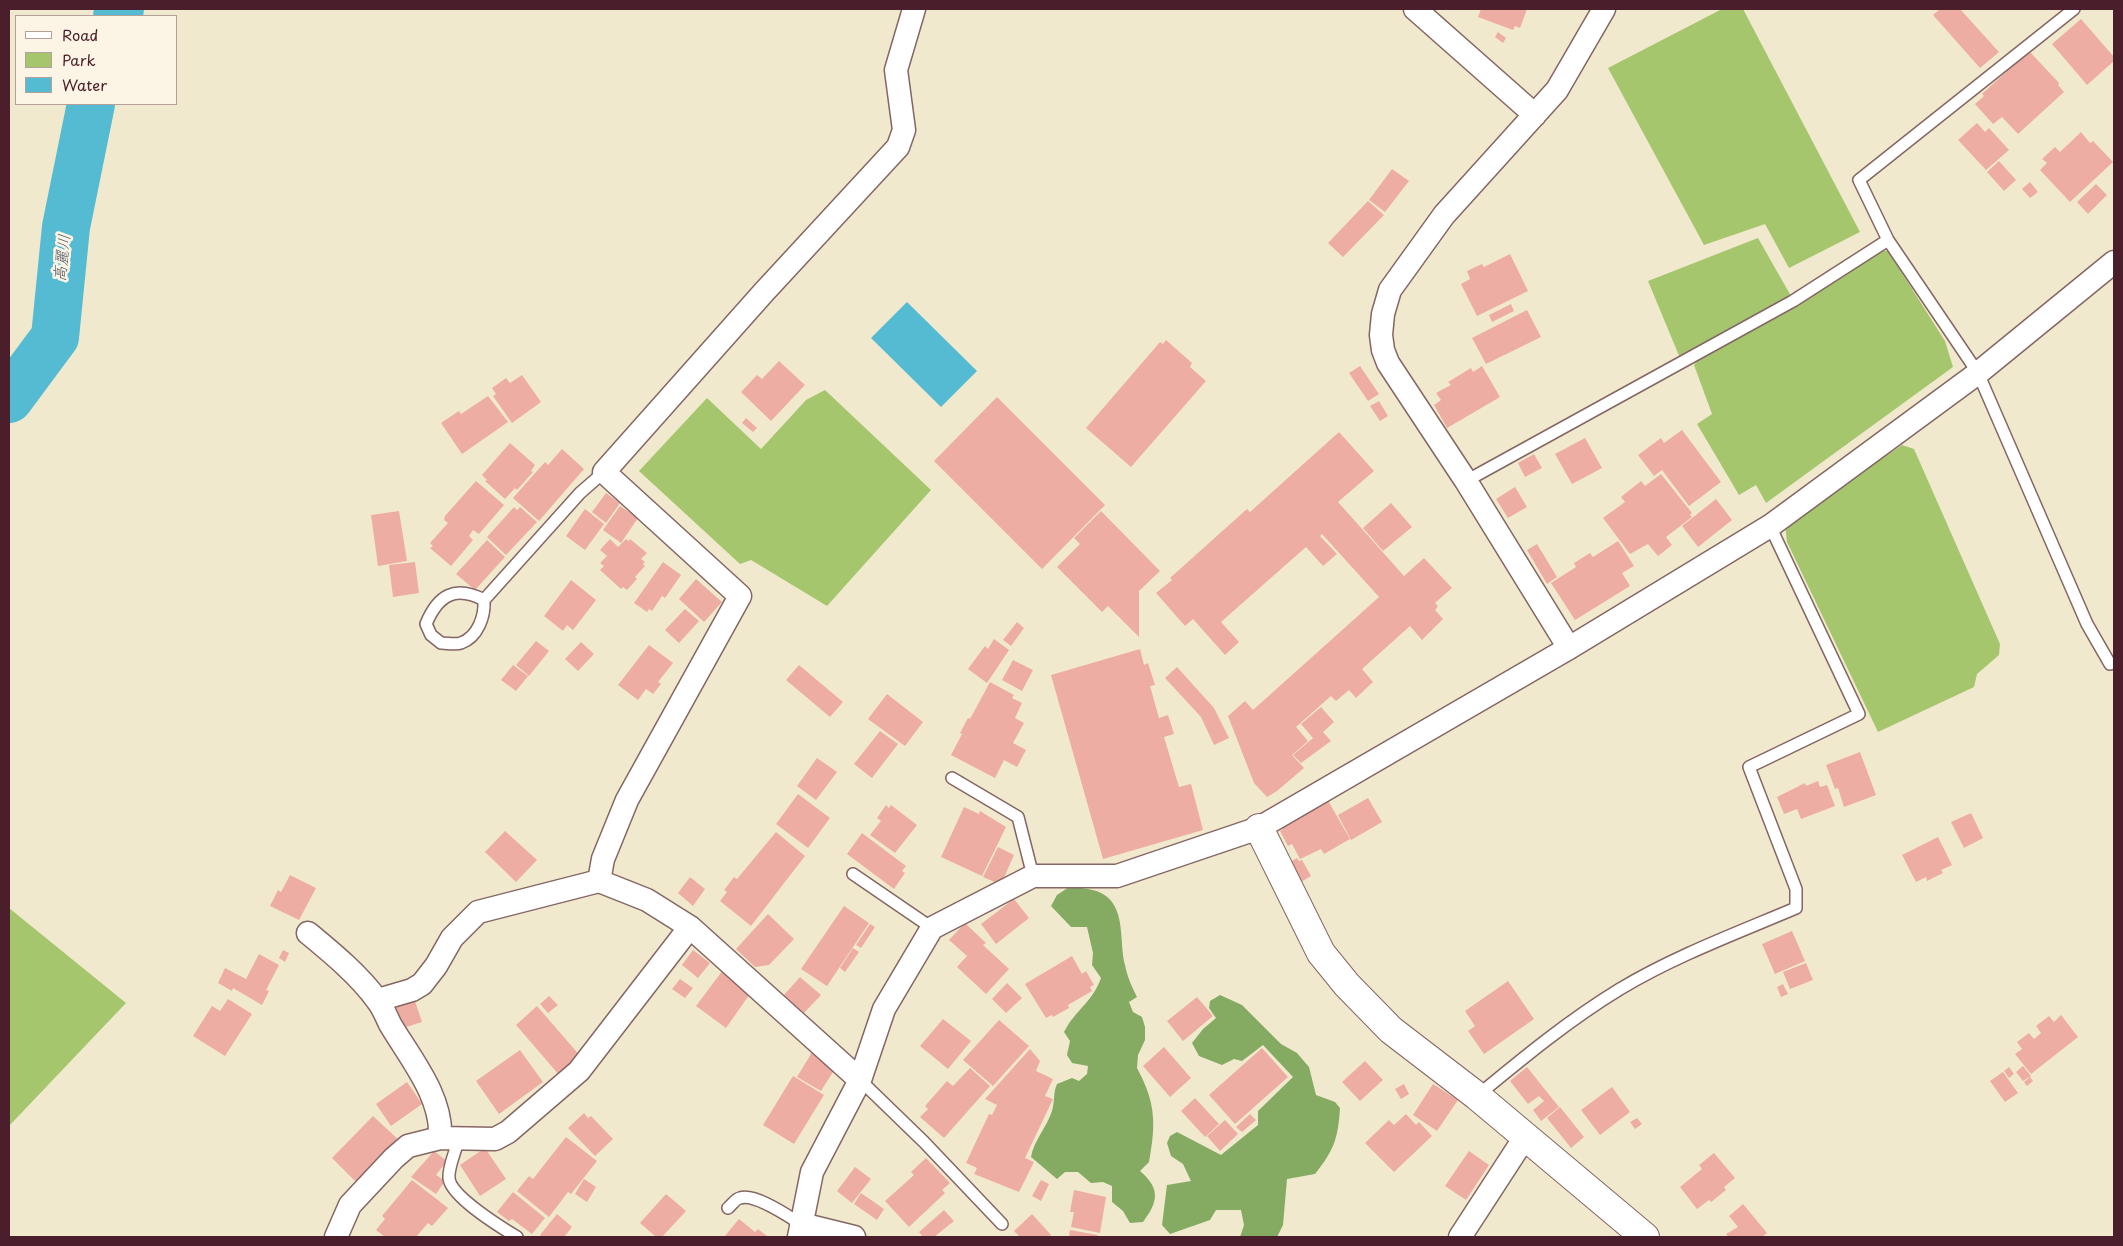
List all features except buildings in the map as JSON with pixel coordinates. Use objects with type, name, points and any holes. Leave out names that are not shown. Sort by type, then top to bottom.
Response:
[{"type":"street","points":[[599,881],[604,860],[627,800],[740,596],[604,472],[764,292],[898,148],[904,130],[896,70],[914,9]]},
{"type":"street","points":[[1415,9],[1535,115]]},
{"type":"street","points":[[1569,648],[1466,482],[1388,363],[1382,350],[1381,335],[1383,314],[1390,290],[1444,215],[1557,90],[1604,9]]},
{"type":"street","points":[[854,1237],[800,1230],[812,1172],[860,1080],[884,1009],[932,928],[1033,876],[1117,876],[1259,828],[1569,648],[1770,526],[1978,373],[2114,262]]},
{"type":"street","points":[[1259,828],[1321,953],[1390,1030],[1477,1096],[1645,1237]]},
{"type":"street","points":[[378,1000],[412,990],[422,984],[436,966],[452,938],[478,912],[599,881],[646,900],[690,927],[860,1080]]},
{"type":"street","points":[[336,1237],[350,1205],[394,1158],[408,1146],[449,1139],[495,1139],[508,1132],[579,1071],[690,927]]},
{"type":"street","points":[[308,933],[334,955],[378,1000],[438,1109],[441,1125],[449,1139]]},
{"type":"street","points":[[1460,1237],[1525,1136]]},
{"type":"lane","points":[[2074,9],[1859,180],[1888,240],[1978,373],[2087,624],[2110,664],[2114,662]]},
{"type":"lane","points":[[1466,482],[1793,301],[1888,240]]},
{"type":"lane","points":[[484,600],[475,595],[459,592],[441,598],[432,610],[426,624],[431,635],[441,643],[461,643],[476,631],[485,613],[484,600],[580,492],[604,472]]},
{"type":"lane","points":[[1477,1096],[1546,1039],[1621,989],[1688,954],[1796,908],[1796,889],[1749,767],[1859,714],[1770,526]]},
{"type":"lane","points":[[952,778],[1018,817],[1033,876]]},
{"type":"lane","points":[[853,874],[932,928]]},
{"type":"lane","points":[[860,1080],[924,1142],[1002,1224]]},
{"type":"lane","points":[[449,1139],[449,1178],[452,1186],[469,1203],[517,1237]]},
{"type":"lane","points":[[728,1208],[738,1198],[745,1197],[766,1204],[800,1230]]},
{"type":"green space","points":[[1722,9],[1743,9],[1860,232],[1789,268],[1765,224],[1704,245],[1608,68]]},
{"type":"green space","points":[[1758,238],[1791,296],[1680,358],[1648,281]]},
{"type":"green space","points":[[1882,251],[1888,251],[1945,341],[1953,367],[1766,503],[1756,485],[1739,495],[1697,424],[1712,414],[1694,365],[1699,359],[1782,315]]},
{"type":"green space","points":[[825,390],[931,490],[827,606],[751,560],[740,564],[639,471],[707,398],[761,449],[806,400]]},
{"type":"green space","points":[[1902,445],[1914,449],[2000,644],[1999,655],[1977,674],[1974,687],[1878,732],[1787,542],[1785,524]]},
{"type":"green space","points":[[1069,887],[1102,893],[1112,902],[1117,910],[1121,928],[1123,957],[1137,997],[1129,1002],[1133,1012],[1142,1017],[1145,1027],[1145,1040],[1138,1055],[1137,1068],[1151,1103],[1153,1136],[1149,1162],[1140,1171],[1151,1184],[1155,1196],[1152,1208],[1143,1222],[1130,1223],[1123,1211],[1112,1202],[1112,1186],[1103,1182],[1091,1183],[1078,1172],[1065,1172],[1057,1179],[1031,1157],[1052,1111],[1057,1084],[1072,1078],[1079,1081],[1087,1074],[1088,1066],[1072,1063],[1067,1055],[1070,1041],[1064,1032],[1089,1000],[1101,978],[1092,965],[1093,953],[1087,927],[1071,927],[1051,906],[1057,895]]},
{"type":"green space","points":[[9,908],[126,1003],[9,1126]]},
{"type":"green space","points":[[1220,995],[1242,1005],[1281,1044],[1297,1053],[1309,1067],[1316,1095],[1335,1102],[1340,1108],[1334,1144],[1321,1166],[1315,1174],[1287,1179],[1283,1225],[1277,1237],[1240,1237],[1244,1225],[1241,1210],[1216,1210],[1210,1220],[1170,1234],[1162,1225],[1167,1185],[1191,1181],[1183,1164],[1171,1156],[1167,1143],[1170,1136],[1177,1132],[1221,1155],[1258,1125],[1258,1111],[1293,1077],[1263,1045],[1242,1061],[1234,1059],[1222,1065],[1199,1056],[1192,1043],[1203,1029],[1216,1018],[1209,1008],[1210,1001]]},
{"type":"water","points":[[907,302],[977,371],[941,407],[871,338]]},
{"type":"waterway","name":"高麗川","points":[[117,15],[120,9]]},
{"type":"waterway","name":"高麗川","points":[[9,399],[55,337],[66,227],[91,105]]}]
